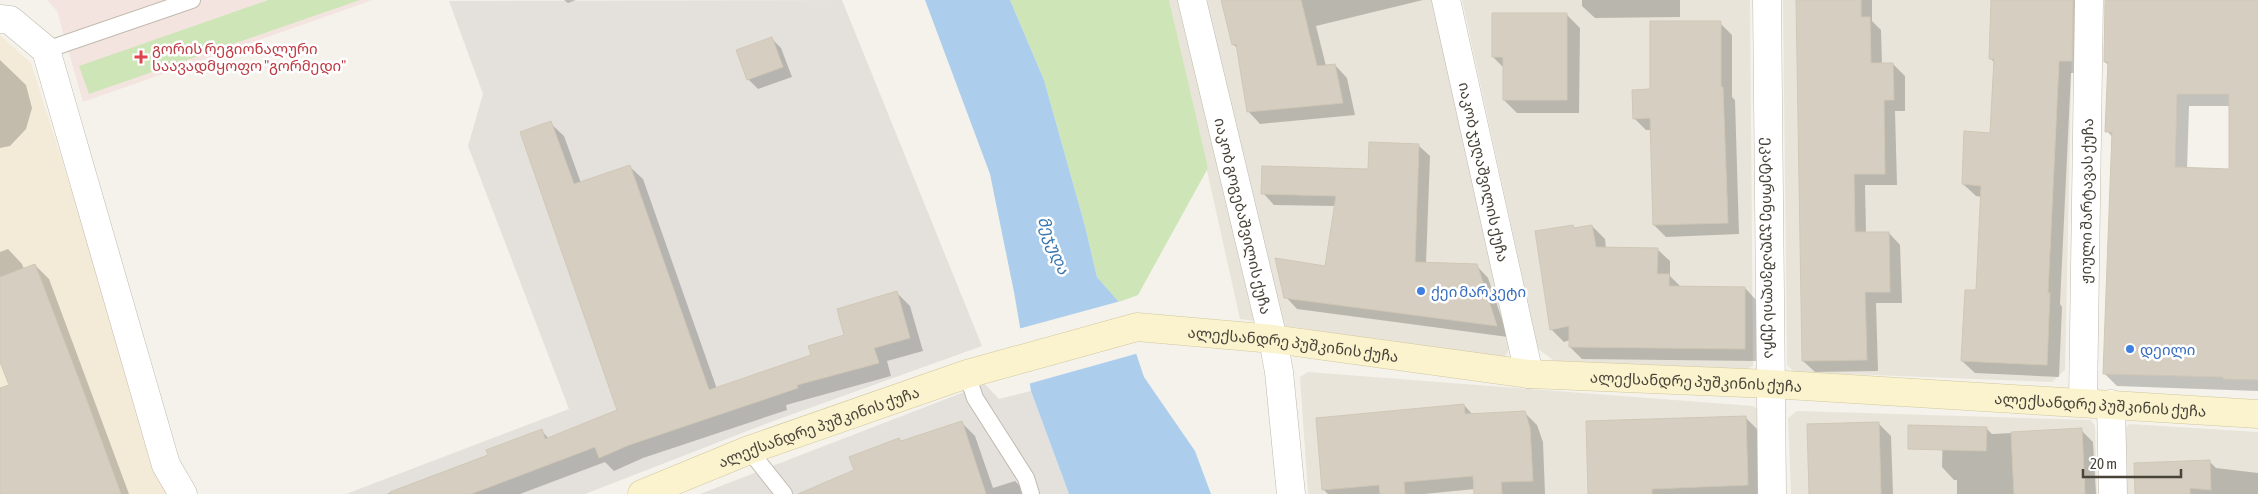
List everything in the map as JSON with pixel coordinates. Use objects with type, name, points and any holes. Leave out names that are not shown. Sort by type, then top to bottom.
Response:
[{"type":"main road","name":"ალექსანდრე პუშკინის ქუჩა","points":[[642,494],[749,450],[967,374],[1137,326],[1273,339],[1529,374],[1770,384],[2258,414]]},
{"type":"street","name":"იაკობ გოგებაშვილის ქუჩა","points":[[1192,0],[1273,339],[1279,372],[1291,494]]},
{"type":"street","name":"იაკობ ჯუღაშვილის ქუჩა","points":[[1446,0],[1529,374]]},
{"type":"street","name":"ეკატერინე ჯუღაშვილის ქუჩა","points":[[1768,0],[1772,494]]},
{"type":"street","name":"ჟიული შარტავას ქუჩა","points":[[2083,402],[2089,0]]},
{"type":"street","points":[[0,19],[10,20],[46,50],[166,465],[183,494]]},
{"type":"street","points":[[2111,404],[2113,494]]},
{"type":"lane","points":[[46,50],[192,0]]},
{"type":"lane","points":[[967,374],[974,398],[1026,478],[1031,494]]},
{"type":"lane","points":[[749,450],[784,494]]},
{"type":"shaded area","name":"გორის რეგიონალური საავადმყოფო \"გორმედი\"","points":[[47,0],[373,0],[83,102],[57,11]]},
{"type":"shaded area","points":[[842,0],[982,346],[768,423],[585,494],[346,494],[569,409],[468,146],[483,94],[449,1]]},
{"type":"shaded area","points":[[1169,0],[1434,0],[1511,345],[1504,359],[1240,319]]},
{"type":"shaded area","points":[[1462,0],[1750,0],[1753,366],[1744,370],[1556,362],[1538,349]]},
{"type":"shaded area","points":[[1783,0],[2073,0],[2065,370],[2052,382],[1794,372],[1787,365]]},
{"type":"shaded area","points":[[0,35],[31,63],[154,452],[174,494],[0,494]]},
{"type":"shaded area","points":[[1308,372],[1753,406],[1759,410],[1762,494],[1308,494],[1300,377]]},
{"type":"shaded area","points":[[985,384],[999,399],[1031,391],[1069,494],[700,494]]},
{"type":"shaded area","points":[[1797,411],[2091,420],[2095,426],[2097,494],[1791,494],[1788,418]]},
{"type":"shaded area","points":[[2129,424],[2258,432],[2258,494],[2125,494],[2124,429]]},
{"type":"green space","points":[[268,0],[360,0],[89,94],[79,66]]},
{"type":"green space","points":[[1010,0],[1169,0],[1208,168],[1138,295],[1119,302],[1097,277],[1085,226],[1044,80]]},
{"type":"water","name":"მეჯუდა","points":[[925,0],[1010,0],[1044,80],[1085,226],[1097,277],[1119,302],[1144,377],[1195,451],[1211,494],[1069,494],[1031,391],[1014,292],[990,174]]},
{"type":"pier","points":[[1121,301],[1139,353],[1028,384],[1018,329]]},
{"type":"building","points":[[1221,0],[1301,0],[1317,66],[1335,64],[1343,103],[1247,112],[1236,44],[1232,45]]},
{"type":"building","points":[[1796,0],[1861,0],[1861,17],[1870,17],[1871,63],[1893,63],[1894,100],[1884,100],[1885,174],[1854,174],[1855,232],[1889,232],[1890,292],[1865,292],[1867,360],[1802,361]]},
{"type":"building","points":[[1991,0],[2073,0],[2072,61],[2059,61],[2048,293],[2050,293],[2047,365],[1961,361],[1965,290],[1976,290],[1981,186],[1962,184],[1964,131],[1990,133],[1994,59],[1989,59]]},
{"type":"building","points":[[2105,0],[2258,0],[2258,380],[2223,379],[2223,377],[2103,374],[2112,132],[2105,132],[2108,62],[2104,62]],"holes":[[[2177,94],[2229,94],[2229,169],[2175,167]]]},
{"type":"building","points":[[1492,13],[1567,13],[1567,100],[1503,100],[1503,57],[1492,57]]},
{"type":"building","points":[[1650,21],[1721,21],[1721,87],[1723,87],[1728,223],[1653,225],[1650,118],[1633,119],[1632,90],[1650,89]]},
{"type":"building","points":[[772,37],[783,67],[747,80],[736,50]]},
{"type":"building","points":[[551,121],[574,184],[630,165],[709,390],[811,355],[808,346],[844,335],[837,309],[897,291],[910,338],[874,348],[879,363],[797,385],[798,388],[629,445],[599,458],[595,447],[471,494],[391,494],[390,492],[488,455],[486,450],[542,429],[545,439],[617,410],[520,132]]},
{"type":"building","points":[[1369,142],[1419,144],[1415,262],[1477,264],[1497,326],[1284,298],[1275,258],[1325,266],[1336,196],[1261,194],[1262,166],[1368,169]]},
{"type":"building","points":[[1573,225],[1574,228],[1592,225],[1596,247],[1658,248],[1657,274],[1669,274],[1669,286],[1745,287],[1745,349],[1569,347],[1569,326],[1550,330],[1535,231]]},
{"type":"building","points":[[35,264],[121,494],[0,494],[0,388],[9,385],[0,362],[0,277]]},
{"type":"building","points":[[1464,404],[1465,414],[1525,411],[1530,428],[1533,481],[1501,482],[1502,494],[1474,494],[1473,476],[1404,482],[1405,494],[1380,494],[1379,485],[1322,490],[1316,418]]},
{"type":"building","points":[[1746,416],[1748,485],[1652,489],[1652,494],[1588,494],[1586,421]]},
{"type":"building","points":[[962,421],[986,494],[798,494],[854,470],[849,457],[899,438],[901,441]]},
{"type":"building","points":[[1879,422],[1881,494],[1809,494],[1807,424]]},
{"type":"building","points":[[1908,425],[1987,427],[1986,451],[1908,449]]},
{"type":"building","points":[[2082,428],[2085,494],[2014,494],[2011,432]]},
{"type":"building","points":[[2210,460],[2211,490],[2190,488],[2190,494],[2135,494],[2134,463]]},
{"type":"place","name":"გორის რეგიონალური საავადმყოფო \"გორმედი\"","points":[[141,57]]},
{"type":"place","name":"ქეი მარკეტი","points":[[1421,291]]},
{"type":"place","name":"დეილი","points":[[2130,349]]}]
